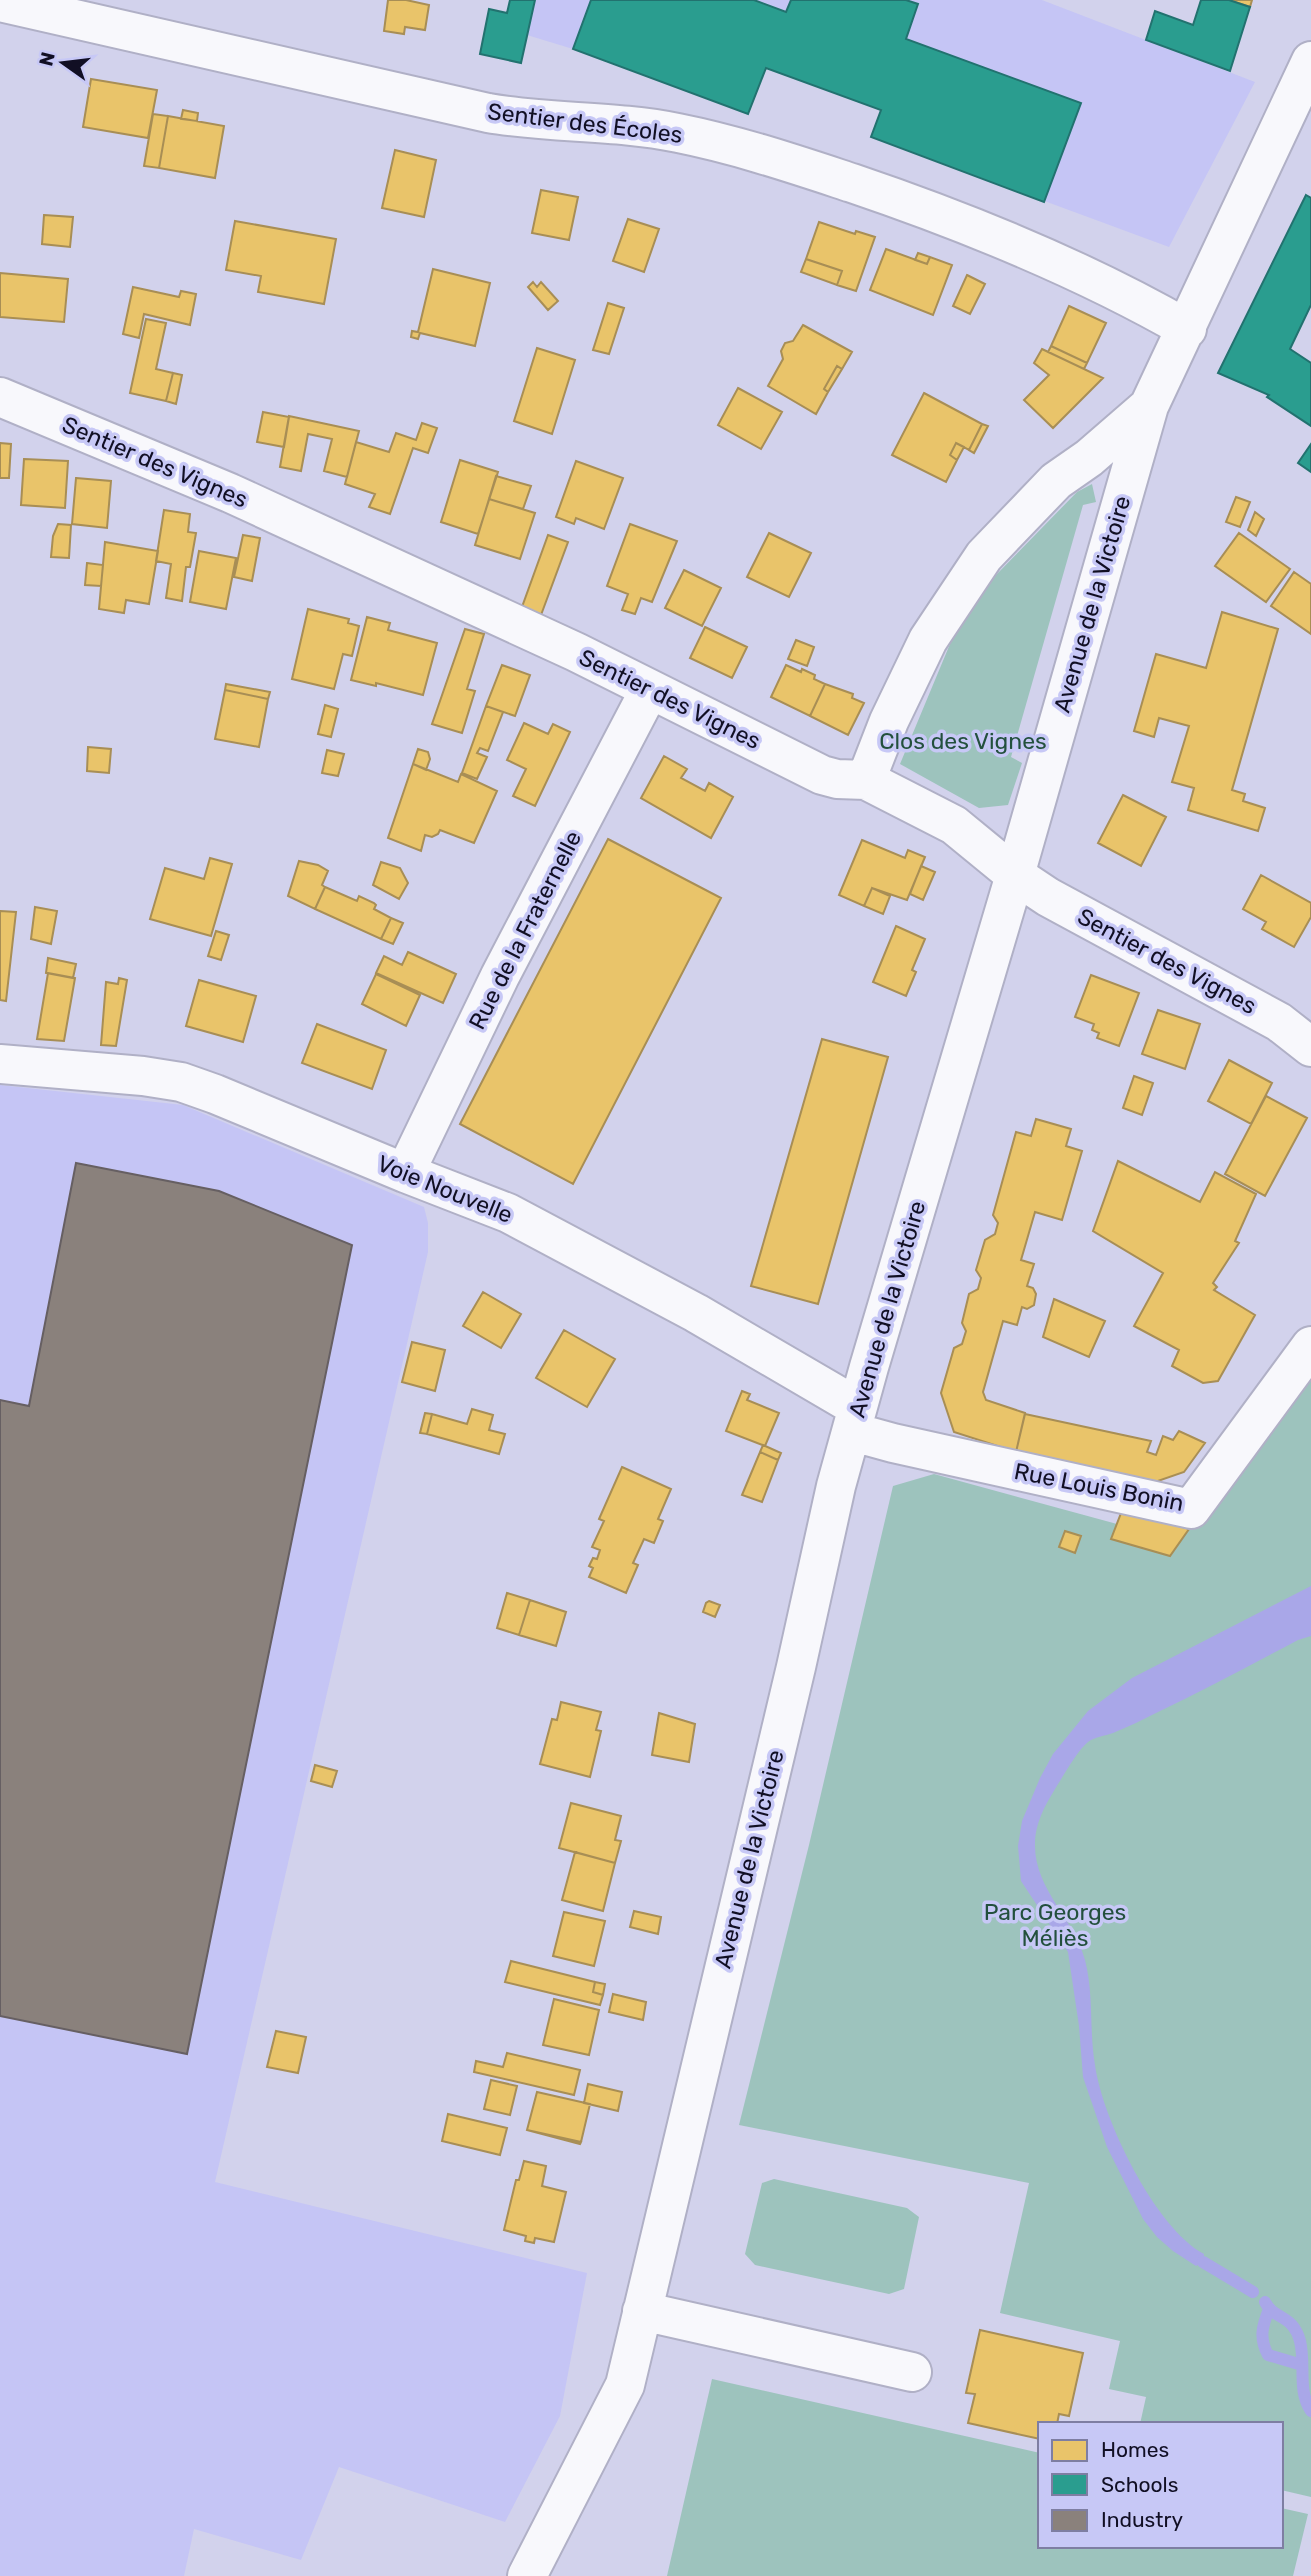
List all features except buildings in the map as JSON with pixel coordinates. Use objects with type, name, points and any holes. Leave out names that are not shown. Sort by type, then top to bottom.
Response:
[{"type":"street","name":"Sentier des Écoles","points":[[0,2],[488,113],[522,119],[618,124],[677,132],[765,154],[936,211],[1007,240],[1153,309],[1187,329]]},
{"type":"street","name":"Avenue de la Victoire","points":[[527,2576],[625,2385],[796,1667],[836,1486],[1149,407],[1308,75]]},
{"type":"street","name":"Sentier des Vignes","points":[[0,397],[230,493],[650,689],[822,775],[837,779],[866,780],[954,825],[1015,875],[1048,897],[1279,1022],[1311,1046]]},
{"type":"street","points":[[866,780],[889,721],[928,640],[984,556],[1056,481],[1089,458],[1149,407]]},
{"type":"street","name":"Rue de la Fraternelle","points":[[405,1173],[500,976],[650,689]]},
{"type":"street","name":"Voie Nouvelle","points":[[0,1064],[64,1068],[181,1082],[508,1213],[696,1314],[855,1419]]},
{"type":"street","name":"Rue Louis Bonin","points":[[855,1419],[893,1443],[1191,1509],[1311,1346]]},
{"type":"street","points":[[642,2311],[912,2372]]},
{"type":"shaded area","points":[[535,0],[1042,0],[1255,82],[1169,247],[871,137],[881,110],[766,68],[748,114],[573,49],[527,35]]},
{"type":"shaded area","points":[[0,1085],[183,1105],[424,1207],[428,1223],[428,1252],[215,2182],[587,2273],[560,2416],[505,2522],[339,2467],[301,2560],[194,2529],[184,2576],[0,2576]]},
{"type":"shaded area","points":[[1311,1586],[1311,1636],[1298,1640],[1135,1723],[1088,1742],[1073,1760],[1051,1796],[1036,1835],[1036,1860],[1041,1875],[1080,1945],[1085,1960],[1090,1986],[1095,2065],[1108,2113],[1134,2170],[1150,2197],[1167,2221],[1186,2241],[1204,2254],[1203,2262],[1196,2266],[1157,2237],[1143,2219],[1107,2147],[1083,2077],[1079,2026],[1068,1952],[1021,1881],[1018,1846],[1022,1821],[1053,1754],[1088,1711],[1132,1678]]},
{"type":"green space","name":"Clos des Vignes","points":[[1092,484],[1096,502],[1083,505],[1011,757],[1022,763],[1008,805],[979,808],[900,764],[955,632],[996,575],[1077,492]]},
{"type":"green space","name":"Parc Georges Méliès","points":[[1311,1370],[1311,2497],[1283,2490],[1283,2422],[1140,2422],[1146,2397],[1109,2389],[1120,2341],[1000,2313],[1029,2183],[739,2125],[809,1845],[893,1486],[934,1474],[1117,1524],[1111,1539],[1170,1556],[1189,1529],[1201,1520]]},
{"type":"green space","points":[[774,2179],[907,2208],[919,2217],[904,2289],[889,2294],[755,2265],[745,2254],[762,2183]]},
{"type":"green space","points":[[712,2379],[1038,2453],[1038,2548],[1283,2548],[1283,2508],[1308,2514],[1293,2576],[667,2576]]},
{"type":"waterway","points":[[1203,2262],[1253,2292]]},
{"type":"waterway","points":[[1265,2302],[1297,2332],[1302,2350],[1304,2395],[1311,2411]]},
{"type":"waterway","points":[[1269,2309],[1262,2332],[1268,2355],[1302,2365]]}]
